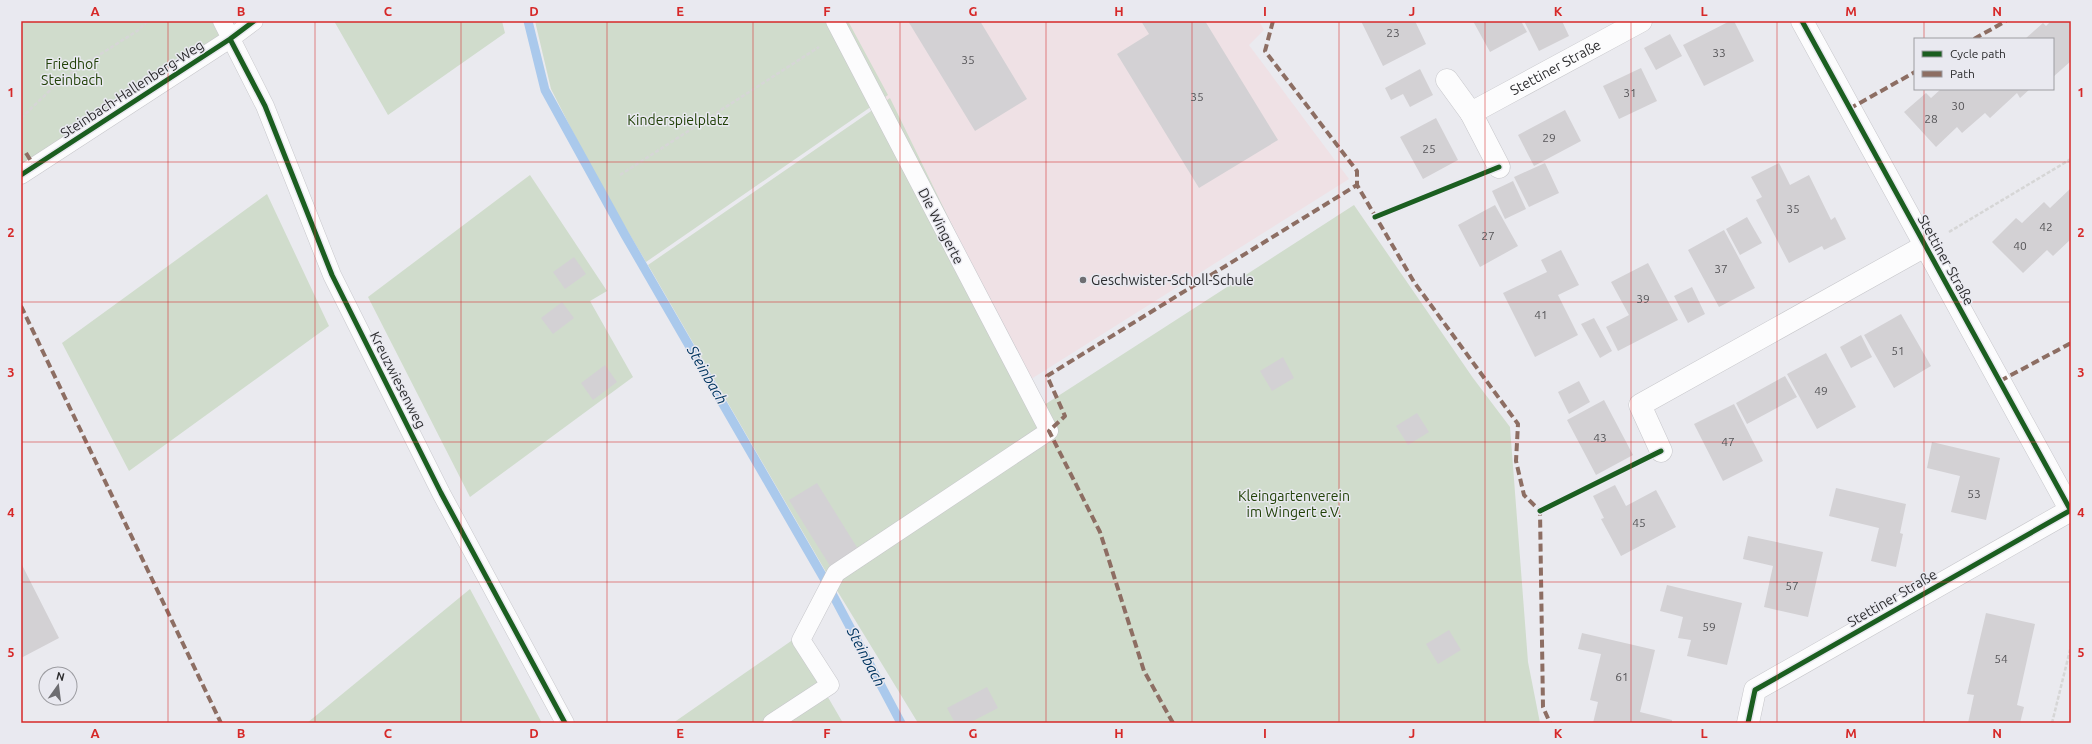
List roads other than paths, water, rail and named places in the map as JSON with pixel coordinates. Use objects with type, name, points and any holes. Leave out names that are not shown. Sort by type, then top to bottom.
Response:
[{"type":"street","name":"Stettiner Straße","points":[[1471,114],[1641,21]]},
{"type":"street","name":"Stettiner Straße","points":[[1748,723],[1755,690],[2071,510],[1802,21]]},
{"type":"street","points":[[1448,80],[1471,114],[1498,167]]},
{"type":"street","name":"Stettiner Straße","points":[[1660,451],[1640,405],[1925,246]]},
{"type":"lane","name":"Kreuzwiesenweg","points":[[222,21],[265,106],[332,275],[441,493],[566,723]]},
{"type":"lane","name":"Steinbach-Hallenberg-Weg","points":[[21,175],[230,39],[254,21]]},
{"type":"lane","name":"Die Wingerte","points":[[772,723],[830,685],[802,640],[836,573],[1049,431],[838,27]]},
{"type":"waterway","name":"Steinbach","points":[[528,21],[545,90],[625,235],[826,582],[901,723]]},
{"type":"place","name":"Geschwister-Scholl-Schule","points":[[1083,280]]},
{"type":"park label","name":"Friedhof Steinbach","points":[[72,72]]},
{"type":"park label","name":"Kinderspielplatz","points":[[678,120]]},
{"type":"park label","name":"Kleingartenverein im Wingert e.V.","points":[[1294,504]]}]
